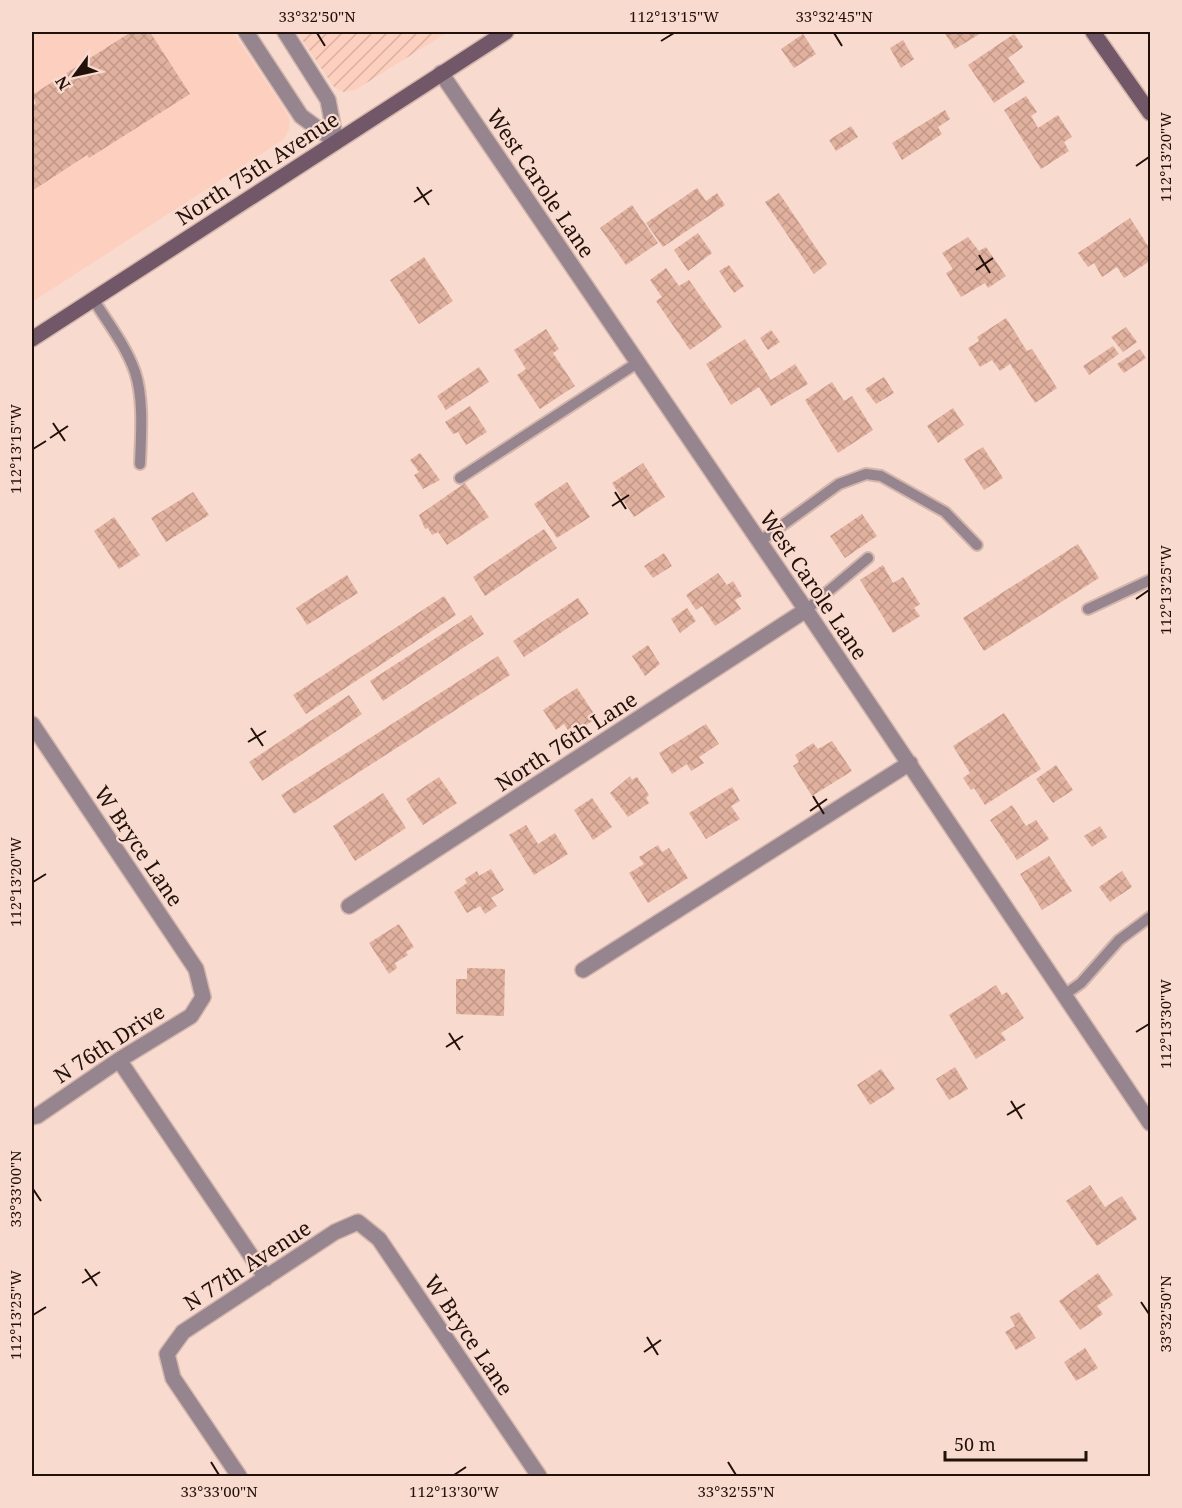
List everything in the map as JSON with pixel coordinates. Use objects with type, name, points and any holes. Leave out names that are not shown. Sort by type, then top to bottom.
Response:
[{"type":"main road","name":"North 75th Avenue","points":[[32,339],[506,32]]},
{"type":"main road","points":[[1093,32],[1150,113]]},
{"type":"street","points":[[246,32],[301,116],[336,142]]},
{"type":"street","points":[[285,32],[328,100],[336,142]]},
{"type":"street","name":"West Carole Lane","points":[[441,73],[806,610],[1150,1123]]},
{"type":"street","name":"North 76th Lane","points":[[349,906],[806,610]]},
{"type":"street","name":"W Bryce Lane","points":[[32,724],[196,969],[203,997]]},
{"type":"street","points":[[583,970],[909,763]]},
{"type":"street","name":"N 76th Drive","points":[[32,1117],[37,1116],[119,1060],[191,1016],[203,997]]},
{"type":"street","points":[[119,1060],[266,1278]]},
{"type":"street","name":"W Bryce Lane","points":[[358,1222],[379,1239],[539,1476]]},
{"type":"street","name":"N 77th Avenue","points":[[239,1476],[173,1378],[167,1354],[183,1332],[335,1232],[358,1222]]},
{"type":"lane","points":[[93,299],[128,356],[136,374],[139,399],[140,464]]},
{"type":"lane","points":[[460,478],[638,363]]},
{"type":"lane","points":[[759,542],[839,484],[866,474],[881,476],[945,512],[977,544]]},
{"type":"lane","points":[[806,610],[868,558]]},
{"type":"lane","points":[[1088,609],[1150,580]]},
{"type":"lane","points":[[1064,994],[1081,983],[1119,940],[1150,917]]},
{"type":"shaded area","points":[[32,32],[233,32],[290,119],[289,129],[284,139],[32,302]]},
{"type":"shaded area","points":[[297,32],[448,32],[355,90],[344,92],[334,87]]},
{"type":"building","points":[[131,32],[150,32],[190,94],[89,158],[87,155],[32,191],[32,106],[36,103],[32,95]]},
{"type":"building","points":[[944,32],[983,32],[955,49]]},
{"type":"building","points":[[803,34],[816,54],[794,68],[781,49]]},
{"type":"building","points":[[1014,34],[1023,47],[1008,58],[1025,82],[994,103],[968,65]]},
{"type":"building","points":[[903,40],[914,59],[901,68],[890,48]]},
{"type":"building","points":[[1026,96],[1037,112],[1031,116],[1038,128],[1058,115],[1072,137],[1064,142],[1069,151],[1041,169],[1004,110]]},
{"type":"building","points":[[945,110],[950,119],[938,127],[942,134],[902,160],[892,143]]},
{"type":"building","points":[[851,126],[858,137],[836,151],[829,140]]},
{"type":"building","points":[[697,188],[706,201],[717,193],[725,205],[663,247],[646,223]]},
{"type":"building","points":[[779,193],[827,264],[814,274],[765,202]]},
{"type":"building","points":[[632,205],[658,243],[626,265],[600,228]]},
{"type":"building","points":[[1130,218],[1150,249],[1150,261],[1124,278],[1117,267],[1102,277],[1094,263],[1088,267],[1078,253]]},
{"type":"building","points":[[698,233],[712,253],[688,271],[674,250]]},
{"type":"building","points":[[968,237],[979,251],[986,247],[1006,276],[988,288],[985,283],[961,297],[946,273],[953,269],[942,253]]},
{"type":"building","points":[[424,257],[453,301],[419,324],[390,280]]},
{"type":"building","points":[[729,265],[744,286],[734,293],[719,271]]},
{"type":"building","points":[[666,268],[679,286],[689,280],[722,327],[690,350],[656,301],[662,297],[650,280]]},
{"type":"building","points":[[1006,318],[1027,351],[1032,349],[1057,388],[1035,403],[1010,364],[1000,371],[992,360],[980,367],[968,348],[979,341],[977,337]]},
{"type":"building","points":[[1126,327],[1137,342],[1123,352],[1111,337]]},
{"type":"building","points":[[546,329],[559,349],[553,353],[575,386],[540,409],[517,375],[526,369],[514,350]]},
{"type":"building","points":[[771,330],[780,342],[768,350],[760,338]]},
{"type":"building","points":[[745,339],[771,380],[795,364],[808,384],[771,406],[759,387],[731,405],[706,364]]},
{"type":"building","points":[[1113,346],[1119,354],[1089,375],[1083,366]]},
{"type":"building","points":[[1140,349],[1146,358],[1124,373],[1117,364]]},
{"type":"building","points":[[479,367],[489,382],[446,410],[437,396]]},
{"type":"building","points":[[884,377],[894,393],[876,404],[865,389]]},
{"type":"building","points":[[832,382],[844,401],[852,396],[873,430],[838,453],[805,400]]},
{"type":"building","points":[[470,406],[487,432],[466,445],[458,432],[453,434],[445,422]]},
{"type":"building","points":[[953,408],[964,425],[938,443],[927,426]]},
{"type":"building","points":[[983,447],[1003,478],[984,490],[964,459]]},
{"type":"building","points":[[420,453],[440,480],[423,489],[414,475],[419,472],[410,460]]},
{"type":"building","points":[[643,463],[665,497],[634,517],[612,483]]},
{"type":"building","points":[[567,482],[590,517],[557,538],[534,504]]},
{"type":"building","points":[[465,483],[489,517],[447,545],[438,532],[432,535],[428,528],[425,529],[419,515]]},
{"type":"building","points":[[193,492],[209,515],[166,542],[151,518]]},
{"type":"building","points":[[862,514],[877,536],[845,558],[830,536]]},
{"type":"building","points":[[114,517],[140,555],[119,569],[94,531]]},
{"type":"building","points":[[544,529],[557,548],[485,596],[473,577]]},
{"type":"building","points":[[1078,544],[1099,578],[984,651],[963,618]]},
{"type":"building","points":[[664,553],[672,566],[653,578],[644,566]]},
{"type":"building","points":[[883,565],[893,583],[903,577],[920,604],[914,608],[920,616],[893,633],[860,580]]},
{"type":"building","points":[[718,573],[727,585],[733,581],[742,596],[735,600],[741,609],[715,626],[702,606],[696,610],[686,595]]},
{"type":"building","points":[[347,575],[358,593],[307,625],[296,608]]},
{"type":"building","points":[[444,596],[456,615],[306,714],[293,695]]},
{"type":"building","points":[[578,598],[589,614],[524,657],[513,641]]},
{"type":"building","points":[[687,608],[696,621],[680,633],[671,619]]},
{"type":"building","points":[[471,615],[484,634],[383,701],[370,681]]},
{"type":"building","points":[[648,645],[660,664],[645,676],[632,656]]},
{"type":"building","points":[[498,656],[510,675],[294,814],[281,795]]},
{"type":"building","points":[[577,688],[597,718],[571,735],[564,724],[556,730],[543,710]]},
{"type":"building","points":[[349,695],[362,714],[262,781],[249,762]]},
{"type":"building","points":[[1004,713],[1041,769],[985,805],[974,788],[971,790],[963,778],[970,773],[953,746]]},
{"type":"building","points":[[706,724],[719,744],[699,757],[704,763],[691,771],[687,764],[672,774],[659,753]]},
{"type":"building","points":[[832,741],[852,771],[812,796],[793,766],[799,762],[795,755],[813,743],[818,749]]},
{"type":"building","points":[[1056,765],[1073,790],[1053,803],[1036,779]]},
{"type":"building","points":[[630,776],[632,780],[637,777],[649,795],[646,798],[649,803],[628,817],[610,793]]},
{"type":"building","points":[[439,777],[457,803],[423,825],[406,799]]},
{"type":"building","points":[[732,787],[740,801],[731,806],[740,819],[706,839],[689,813]]},
{"type":"building","points":[[383,793],[406,828],[355,861],[333,826]]},
{"type":"building","points":[[592,798],[612,827],[593,840],[574,810]]},
{"type":"building","points":[[1012,805],[1026,826],[1036,820],[1049,839],[1017,860],[990,820]]},
{"type":"building","points":[[526,825],[538,844],[555,833],[568,854],[534,875],[509,835]]},
{"type":"building","points":[[1100,826],[1107,837],[1092,847],[1084,836]]},
{"type":"building","points":[[658,845],[662,852],[669,848],[688,878],[648,903],[629,873],[644,864],[639,857]]},
{"type":"building","points":[[1049,856],[1072,891],[1042,910],[1020,874]]},
{"type":"building","points":[[491,869],[504,890],[491,898],[497,906],[485,914],[480,906],[467,913],[454,892],[467,883],[465,879],[477,871],[479,876]]},
{"type":"building","points":[[1122,871],[1132,887],[1110,902],[1099,887]]},
{"type":"building","points":[[399,924],[414,947],[406,952],[408,955],[395,963],[397,968],[389,974],[369,943]]},
{"type":"building","points":[[467,968],[505,969],[504,1016],[456,1014],[456,979],[467,979]]},
{"type":"building","points":[[996,985],[1002,995],[1007,992],[1024,1018],[1001,1033],[1006,1040],[976,1059],[949,1015]]},
{"type":"building","points":[[955,1067],[968,1089],[949,1100],[936,1079]]},
{"type":"building","points":[[881,1069],[895,1089],[870,1105],[857,1085]]},
{"type":"building","points":[[1090,1185],[1105,1207],[1122,1196],[1137,1219],[1097,1246],[1066,1201]]},
{"type":"building","points":[[1098,1273],[1113,1295],[1097,1306],[1103,1314],[1080,1330],[1059,1301]]},
{"type":"building","points":[[1019,1312],[1036,1338],[1016,1350],[1005,1332],[1015,1326],[1010,1317]]},
{"type":"building","points":[[1085,1348],[1098,1368],[1076,1381],[1064,1362]]}]
